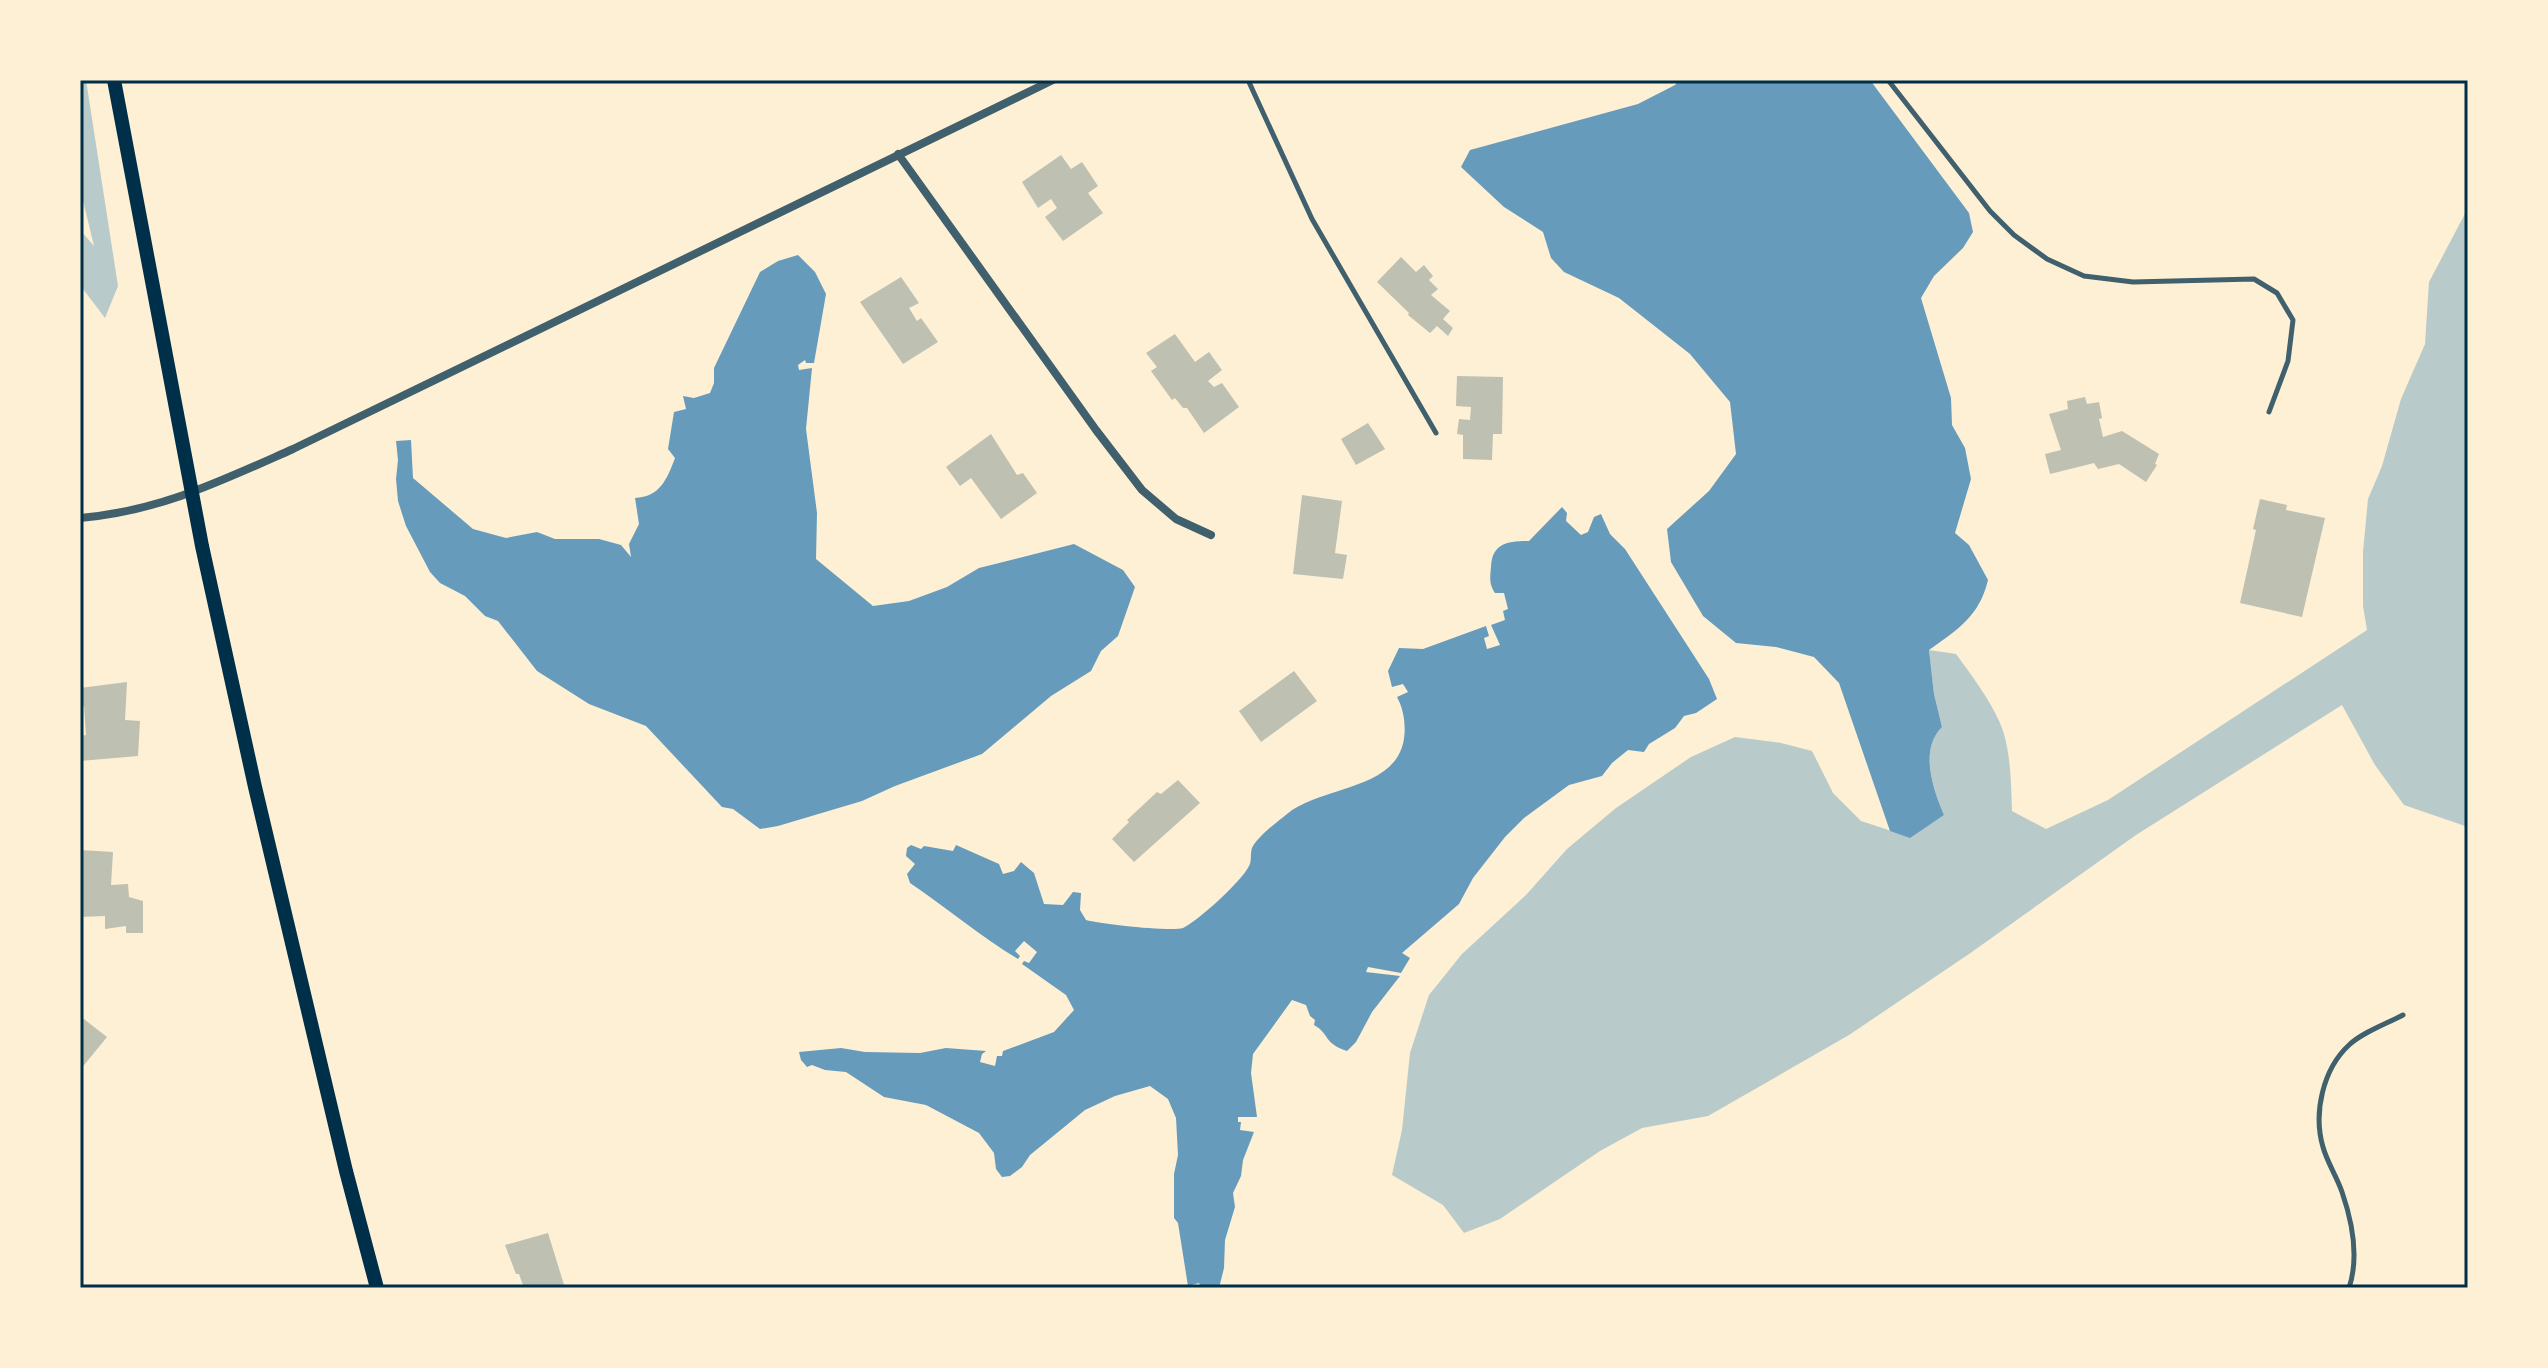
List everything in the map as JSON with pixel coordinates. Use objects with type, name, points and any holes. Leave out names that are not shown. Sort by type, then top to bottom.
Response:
[{"type":"main road","points":[[114,80],[191,494],[255,787],[342,1156],[377,1288]]},
{"type":"street","points":[[80,518],[150,506],[191,494],[293,449],[1053,80]]},
{"type":"street","points":[[898,154],[1142,490],[1176,519],[1211,535]]},
{"type":"lane","points":[[1248,80],[1312,219],[1436,433]]},
{"type":"lane","points":[[1888,80],[1990,211],[2014,235],[2047,259],[2084,276],[2133,282],[2254,279],[2277,293],[2293,320],[2288,361],[2269,412]]},
{"type":"lane","points":[[2349,1288],[2354,1275],[2352,1225],[2323,1146],[2319,1112],[2328,1075],[2350,1044],[2403,1015]]},
{"type":"shaded area","points":[[80,80],[86,80],[118,286],[105,318],[80,285],[80,230],[94,246],[80,188]]},
{"type":"shaded area","points":[[2468,208],[2468,827],[2404,805],[2375,765],[2342,705],[2136,835],[1849,1035],[1708,1116],[1642,1128],[1600,1151],[1500,1219],[1464,1233],[1443,1205],[1392,1175],[1402,1130],[1410,1053],[1429,995],[1462,954],[1526,895],[1567,849],[1616,808],[1691,757],[1735,737],[1812,751],[1833,793],[1861,821],[1910,837],[1944,815],[1930,770],[1931,747],[1942,727],[1929,650],[1956,654],[1996,714],[2004,733],[2010,766],[2012,811],[2046,829],[2108,800],[2367,630],[2363,606],[2363,552],[2368,499],[2382,466],[2401,399],[2425,344],[2429,282]]},
{"type":"water","points":[[1679,80],[1870,80],[1969,213],[1973,232],[1963,248],[1934,276],[1921,298],[1951,398],[1952,425],[1965,448],[1971,479],[1955,533],[1969,545],[1988,580],[1973,613],[1929,650],[1942,727],[1931,747],[1930,770],[1944,815],[1910,838],[1890,831],[1839,683],[1814,657],[1776,647],[1736,643],[1703,616],[1671,562],[1667,529],[1709,491],[1736,454],[1730,402],[1690,354],[1619,298],[1564,272],[1551,258],[1543,232],[1504,207],[1461,167],[1470,150],[1638,104]]},
{"type":"water","points":[[798,255],[815,272],[826,294],[814,363],[806,363],[805,360],[798,365],[799,370],[812,368],[806,429],[817,513],[816,559],[873,606],[909,601],[947,587],[979,568],[1074,544],[1123,570],[1135,587],[1118,636],[1101,651],[1091,671],[1051,696],[982,754],[862,801],[760,829],[733,809],[722,807],[646,726],[589,704],[537,671],[498,621],[485,616],[465,596],[440,583],[430,572],[406,526],[398,501],[396,441],[411,440],[413,478],[473,529],[506,538],[537,532],[555,539],[599,539],[621,545],[631,557],[629,544],[639,524],[635,498],[651,494],[661,486],[675,458],[668,449],[674,412],[686,409],[683,396],[694,398],[710,393],[714,368],[760,272],[778,261]]},
{"type":"water","points":[[1562,507],[1567,513],[1566,521],[1581,535],[1588,532],[1594,517],[1601,514],[1610,534],[1625,549],[1709,679],[1717,699],[1696,713],[1684,716],[1675,728],[1649,744],[1644,752],[1628,750],[1602,776],[1569,785],[1524,818],[1473,878],[1459,904],[1402,953],[1410,958],[1401,973],[1368,967],[1366,972],[1400,976],[1347,1051],[1330,1042],[1314,1025],[1315,1020],[1306,1005],[1292,1000],[1253,1054],[1251,1073],[1257,1117],[1238,1117],[1240,1130],[1254,1132],[1233,1193],[1235,1207],[1225,1240],[1224,1268],[1219,1288],[1201,1288],[1199,1283],[1188,1286],[1178,1223],[1174,1218],[1174,1174],[1178,1155],[1176,1118],[1168,1099],[1150,1086],[1115,1096],[1085,1110],[1030,1155],[1022,1167],[1010,1176],[1002,1177],[996,1169],[994,1153],[979,1133],[926,1105],[884,1097],[846,1072],[812,1065],[807,1067],[801,1060],[799,1052],[841,1048],[865,1052],[920,1053],[946,1048],[986,1051],[980,1062],[995,1066],[997,1056],[1002,1056],[1003,1051],[1054,1032],[1074,1010],[1066,995],[1022,964],[1024,961],[1029,963],[1037,952],[1024,941],[1015,951],[1020,956],[1018,959],[910,883],[907,874],[915,864],[906,856],[907,848],[911,845],[921,849],[924,846],[953,851],[956,845],[999,864],[1003,874],[1014,871],[1021,862],[1034,873],[1044,904],[1063,905],[1073,892],[1081,893],[1080,910],[1086,920],[1136,927],[1183,928],[1209,909],[1238,881],[1250,864],[1251,850],[1255,844],[1278,821],[1314,799],[1376,776],[1398,756],[1405,726],[1397,697],[1408,692],[1403,684],[1392,687],[1388,671],[1399,648],[1423,649],[1486,626],[1489,636],[1484,638],[1487,649],[1500,645],[1491,625],[1505,620],[1503,611],[1508,609],[1504,593],[1495,593],[1491,584],[1494,553],[1502,545],[1529,541]]},
{"type":"building","points":[[1061,155],[1071,169],[1082,162],[1098,186],[1088,193],[1103,213],[1063,241],[1045,217],[1057,208],[1051,199],[1038,208],[1022,182]]},
{"type":"building","points":[[1401,257],[1416,272],[1424,265],[1433,276],[1429,280],[1438,289],[1431,295],[1450,311],[1443,319],[1453,328],[1448,336],[1437,326],[1430,333],[1377,282]]},
{"type":"building","points":[[901,277],[919,303],[909,308],[917,321],[921,318],[938,342],[903,364],[860,302]]},
{"type":"building","points":[[1175,334],[1195,362],[1209,352],[1222,370],[1208,381],[1214,387],[1222,383],[1239,407],[1204,433],[1187,408],[1183,408],[1175,398],[1172,400],[1151,371],[1157,367],[1146,353]]},
{"type":"building","points":[[1457,376],[1503,377],[1502,434],[1493,434],[1492,460],[1463,459],[1463,435],[1457,434],[1459,419],[1470,420],[1471,407],[1456,406]]},
{"type":"building","points":[[2085,397],[2087,404],[2099,402],[2103,437],[2122,431],[2159,454],[2157,465],[2146,482],[2119,464],[2098,469],[2094,463],[2050,474],[2045,454],[2061,450],[2049,414],[2068,409],[2067,401]]},
{"type":"building","points":[[1368,423],[1385,449],[1356,465],[1341,439]]},
{"type":"building","points":[[991,434],[1017,475],[1023,473],[1037,493],[1001,519],[971,478],[960,486],[946,467]]},
{"type":"building","points":[[1302,495],[1342,501],[1335,553],[1347,555],[1343,579],[1293,574]]},
{"type":"building","points":[[2260,499],[2287,505],[2286,510],[2325,518],[2302,617],[2240,603]]},
{"type":"building","points":[[1294,671],[1317,701],[1261,742],[1239,711]]},
{"type":"building","points":[[127,682],[125,720],[140,721],[138,756],[80,761],[80,736],[86,735],[84,706],[80,707],[80,688]]},
{"type":"building","points":[[1178,780],[1200,803],[1134,862],[1112,839],[1157,792],[1161,794]]},
{"type":"building","points":[[80,850],[113,852],[111,885],[128,884],[129,897],[143,901],[143,933],[126,933],[126,926],[105,929],[105,916],[80,917]]},
{"type":"building","points":[[80,1016],[107,1037],[80,1070]]},
{"type":"building","points":[[548,1233],[565,1288],[524,1288],[505,1245]]}]
